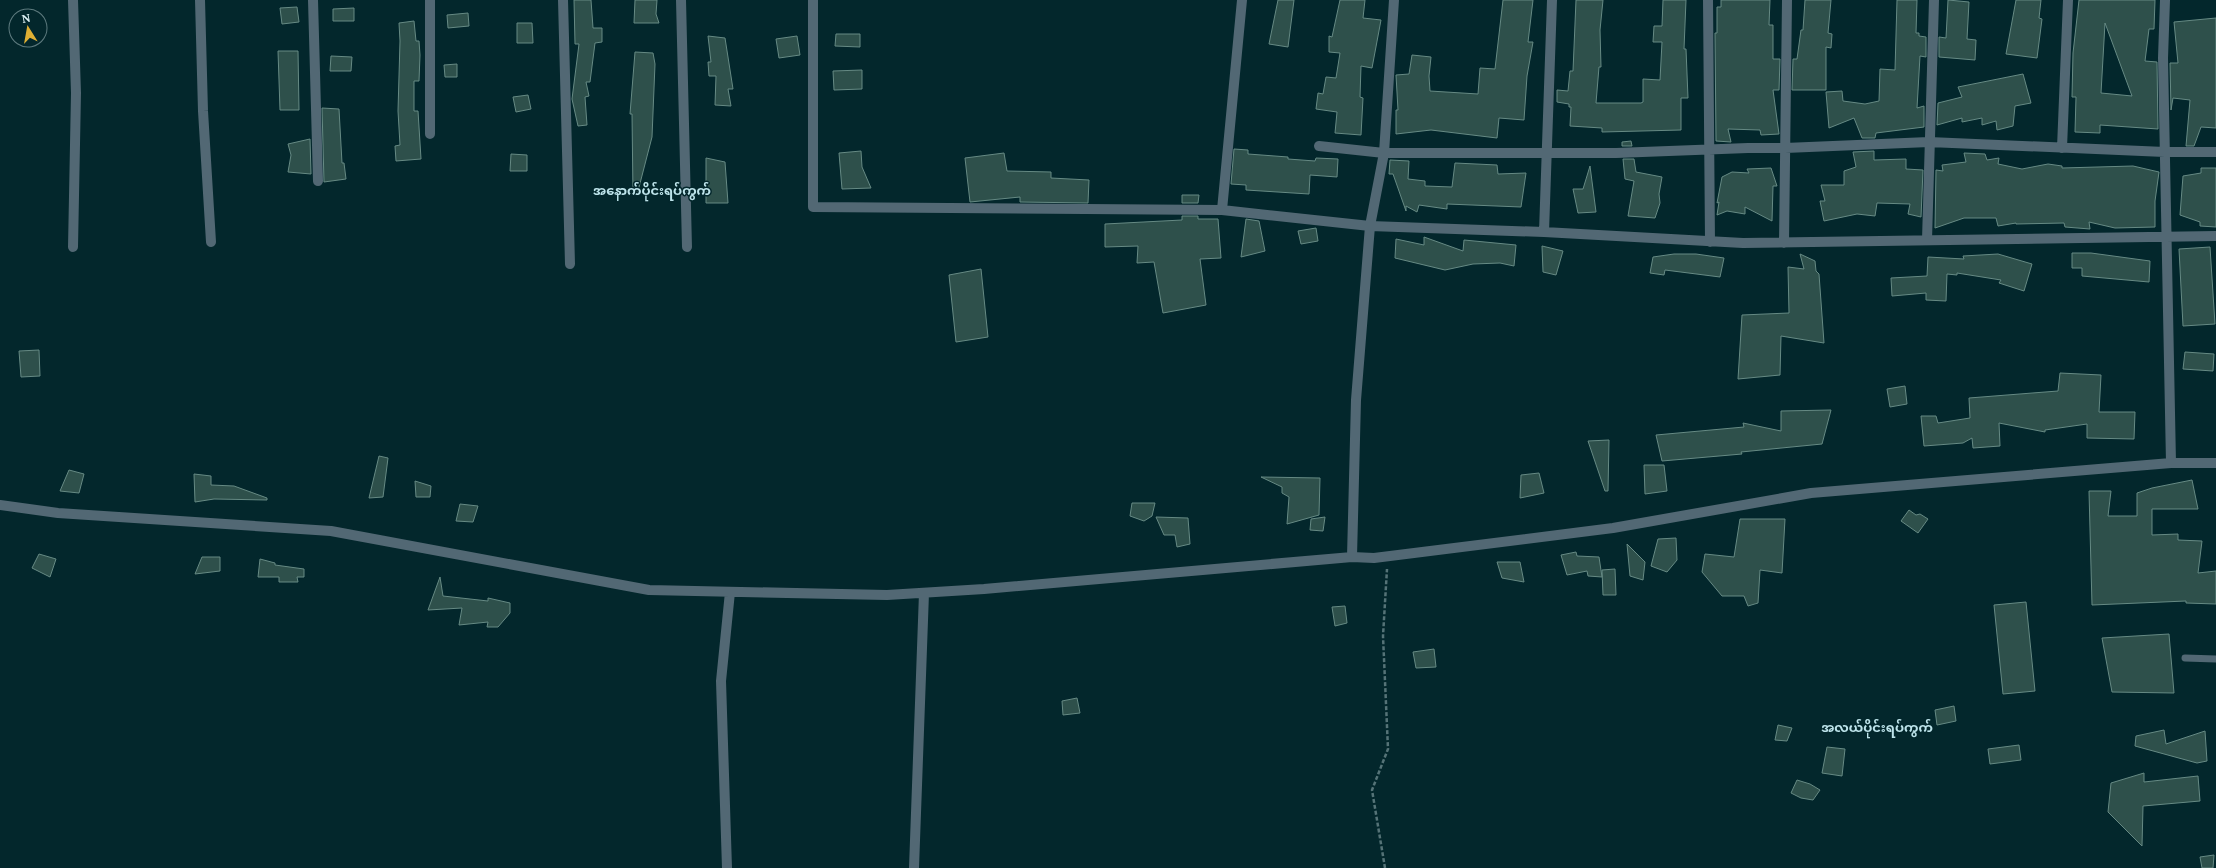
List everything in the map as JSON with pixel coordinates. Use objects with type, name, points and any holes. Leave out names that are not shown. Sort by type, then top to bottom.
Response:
[{"type":"street","points":[[72,247],[76,93],[73,0]]},
{"type":"street","points":[[200,0],[203,111],[211,242]]},
{"type":"street","points":[[313,0],[318,181]]},
{"type":"street","points":[[430,0],[430,134]]},
{"type":"street","points":[[563,0],[570,264]]},
{"type":"street","points":[[681,0],[687,247]]},
{"type":"street","points":[[813,0],[813,207],[1222,210],[1370,226],[1544,232],[1710,242],[1784,243],[2216,236]]},
{"type":"street","points":[[1222,210],[1242,0]]},
{"type":"street","points":[[1352,557],[1356,400],[1370,226],[1384,153],[1394,0]]},
{"type":"street","points":[[1544,232],[1552,0]]},
{"type":"street","points":[[1708,0],[1710,242]]},
{"type":"street","points":[[1784,243],[1787,0]]},
{"type":"street","points":[[1927,240],[1934,0]]},
{"type":"street","points":[[2062,148],[2068,0]]},
{"type":"street","points":[[2165,0],[2165,152],[2171,463]]},
{"type":"street","points":[[1319,146],[1384,153],[1616,152],[1785,148],[1929,142],[2165,152],[2216,152]]},
{"type":"street","points":[[0,504],[58,513],[331,531],[649,590],[887,596],[1352,557],[1385,557],[1612,528],[1811,493],[2171,463],[2216,463]]},
{"type":"street","points":[[727,868],[721,681],[730,592]]},
{"type":"street","points":[[914,868],[924,593]]},
{"type":"lane","points":[[2185,658],[2216,658]]},
{"type":"path","points":[[1385,557],[1388,574],[1383,636],[1388,749],[1372,790],[1385,868]]},
{"type":"building","points":[[574,0],[591,0],[593,28],[602,28],[602,42],[595,43],[590,82],[586,82],[589,96],[585,97],[587,125],[578,126],[572,99],[579,44],[575,44]]},
{"type":"building","points":[[635,0],[657,0],[656,14],[659,23],[634,23]]},
{"type":"building","points":[[1278,0],[1294,0],[1288,47],[1269,44]]},
{"type":"building","points":[[1340,0],[1365,0],[1363,18],[1381,20],[1372,68],[1361,66],[1360,97],[1363,98],[1361,135],[1335,133],[1337,112],[1316,109],[1318,93],[1323,94],[1326,77],[1336,78],[1340,53],[1329,52],[1329,36],[1332,37]]},
{"type":"building","points":[[1503,0],[1533,0],[1528,42],[1533,42],[1527,76],[1524,120],[1499,118],[1497,138],[1431,130],[1396,134],[1396,110],[1398,110],[1396,75],[1409,74],[1412,55],[1431,57],[1429,76],[1430,91],[1478,94],[1480,68],[1495,69]]},
{"type":"building","points":[[1576,0],[1603,0],[1600,30],[1601,67],[1599,67],[1596,103],[1641,103],[1643,102],[1643,79],[1660,80],[1662,42],[1653,42],[1654,26],[1662,26],[1663,0],[1686,0],[1684,49],[1686,49],[1688,98],[1681,98],[1681,130],[1602,132],[1602,128],[1570,126],[1571,107],[1569,107],[1569,104],[1557,102],[1557,90],[1568,91],[1570,71],[1573,71]]},
{"type":"building","points":[[1721,0],[1770,0],[1769,25],[1773,25],[1773,59],[1780,59],[1779,90],[1773,90],[1779,134],[1761,135],[1760,130],[1728,129],[1731,142],[1716,141],[1715,33],[1717,33],[1717,7],[1721,7]]},
{"type":"building","points":[[1805,0],[1831,0],[1828,33],[1832,34],[1831,48],[1826,47],[1826,90],[1792,90],[1793,59],[1797,59],[1801,30],[1803,30]]},
{"type":"building","points":[[1897,0],[1917,0],[1916,33],[1919,33],[1919,36],[1926,37],[1926,57],[1920,56],[1917,108],[1924,106],[1924,127],[1876,133],[1875,138],[1862,138],[1854,118],[1829,128],[1826,92],[1842,91],[1843,101],[1865,104],[1879,101],[1880,69],[1895,70]]},
{"type":"building","points":[[1948,0],[1969,2],[1967,39],[1976,40],[1975,60],[1939,57],[1939,37],[1946,38]]},
{"type":"building","points":[[2016,0],[2041,0],[2039,18],[2042,19],[2037,58],[2006,54]]},
{"type":"building","points":[[2079,0],[2155,0],[2154,29],[2149,29],[2145,61],[2157,62],[2158,129],[2100,125],[2100,133],[2075,132],[2076,97],[2072,97],[2073,53]],"holes":[[[2105,23],[2132,96],[2101,93]]]},
{"type":"building","points":[[297,7],[299,22],[282,24],[280,8]]},
{"type":"building","points":[[354,8],[354,21],[333,21],[333,9]]},
{"type":"building","points":[[468,13],[469,26],[448,28],[447,15]]},
{"type":"building","points":[[2216,18],[2216,128],[2201,127],[2194,146],[2186,146],[2190,100],[2173,98],[2171,110],[2170,63],[2178,63],[2174,22]]},
{"type":"building","points":[[414,21],[416,41],[419,41],[420,55],[419,81],[414,81],[414,111],[418,111],[421,159],[396,161],[395,146],[400,145],[398,111],[400,41],[399,23]]},
{"type":"building","points":[[517,23],[532,23],[533,43],[517,43]]},
{"type":"building","points":[[836,34],[860,34],[860,47],[835,46]]},
{"type":"building","points":[[708,36],[725,38],[733,89],[728,89],[731,106],[715,105],[716,76],[709,76],[708,62],[711,62]]},
{"type":"building","points":[[797,36],[800,55],[779,58],[776,39]]},
{"type":"building","points":[[278,51],[298,51],[299,110],[280,110]]},
{"type":"building","points":[[635,52],[653,53],[655,64],[652,137],[637,195],[633,195],[632,114],[630,114]]},
{"type":"building","points":[[331,56],[352,57],[351,71],[330,71]]},
{"type":"building","points":[[457,64],[457,77],[445,77],[444,65]]},
{"type":"building","points":[[862,70],[862,89],[834,90],[833,71]]},
{"type":"building","points":[[2023,74],[2031,103],[2015,106],[2013,126],[1997,130],[1996,121],[1982,125],[1982,118],[1962,122],[1962,118],[1937,125],[1938,103],[1962,97],[1958,87]]},
{"type":"building","points":[[528,95],[531,109],[516,112],[513,97]]},
{"type":"building","points":[[322,108],[339,109],[342,163],[344,163],[346,179],[324,182]]},
{"type":"building","points":[[310,139],[311,174],[288,172],[291,155],[288,144]]},
{"type":"building","points":[[1631,141],[1632,146],[1622,146],[1622,142]]},
{"type":"building","points":[[1234,149],[1248,150],[1248,154],[1288,157],[1288,159],[1315,161],[1316,158],[1338,159],[1337,177],[1310,175],[1309,194],[1246,190],[1246,185],[1231,184]]},
{"type":"building","points":[[861,151],[862,167],[871,188],[842,189],[839,153]]},
{"type":"building","points":[[1874,151],[1874,160],[1906,159],[1906,169],[1923,170],[1921,217],[1908,214],[1910,204],[1877,203],[1875,216],[1857,214],[1824,221],[1820,201],[1825,201],[1821,185],[1844,185],[1844,171],[1856,167],[1853,152]]},
{"type":"building","points":[[1004,153],[1007,171],[1051,172],[1051,178],[1089,180],[1088,203],[1020,202],[1020,197],[970,202],[965,158]]},
{"type":"building","points":[[1964,153],[1985,154],[1987,160],[1999,158],[1998,164],[2022,169],[2048,164],[2062,166],[2062,168],[2133,166],[2159,172],[2155,201],[2155,227],[2115,228],[2089,222],[2090,229],[2065,227],[2064,223],[2016,223],[1998,226],[1996,218],[1964,218],[1935,228],[1936,170],[1943,171],[1942,165],[1966,162]]},
{"type":"building","points":[[511,154],[527,155],[527,171],[510,171]]},
{"type":"building","points":[[706,158],[725,162],[728,203],[706,203]]},
{"type":"building","points":[[1623,159],[1634,159],[1636,172],[1662,177],[1659,194],[1660,203],[1655,218],[1628,216],[1634,181],[1625,179]]},
{"type":"building","points":[[1390,160],[1409,161],[1408,179],[1425,181],[1425,186],[1452,187],[1455,163],[1497,165],[1498,174],[1526,173],[1521,207],[1447,204],[1447,209],[1419,205],[1417,212],[1406,206],[1406,211],[1393,174],[1389,174]]},
{"type":"building","points":[[1590,166],[1596,212],[1578,213],[1573,189],[1583,189]]},
{"type":"building","points":[[1771,168],[1777,186],[1773,186],[1772,221],[1745,207],[1745,214],[1727,211],[1717,215],[1719,202],[1717,203],[1722,177],[1732,172],[1749,173],[1747,169]]},
{"type":"building","points":[[2201,168],[2216,168],[2216,227],[2200,226],[2200,222],[2180,215],[2183,176],[2201,173]]},
{"type":"building","points":[[1182,195],[1199,195],[1198,203],[1182,203]]},
{"type":"building","points":[[1182,216],[1198,216],[1198,219],[1218,219],[1221,258],[1200,259],[1206,305],[1163,313],[1154,262],[1137,263],[1138,246],[1105,247],[1105,224],[1182,220]]},
{"type":"building","points":[[1246,219],[1259,221],[1265,251],[1241,257]]},
{"type":"building","points":[[1316,228],[1318,241],[1301,244],[1298,231]]},
{"type":"building","points":[[1424,237],[1463,251],[1464,240],[1516,245],[1514,266],[1500,263],[1473,264],[1445,270],[1395,258],[1396,239],[1424,245]]},
{"type":"building","points":[[1542,246],[1563,251],[1556,275],[1543,272]]},
{"type":"building","points":[[2210,247],[2215,324],[2183,326],[2179,249]]},
{"type":"building","points":[[2072,253],[2091,253],[2150,261],[2149,282],[2082,276],[2082,268],[2072,268]]},
{"type":"building","points":[[1674,254],[1696,254],[1724,258],[1720,277],[1665,270],[1664,275],[1650,273],[1653,257]]},
{"type":"building","points":[[1800,254],[1815,261],[1816,271],[1819,274],[1824,343],[1781,336],[1780,375],[1738,379],[1742,315],[1789,313],[1788,267],[1804,269]]},
{"type":"building","points":[[1998,254],[2032,264],[2024,291],[1999,283],[2001,280],[1957,273],[1957,275],[1947,274],[1946,301],[1926,300],[1926,293],[1892,296],[1891,278],[1927,276],[1928,257],[1964,259],[1963,256]]},
{"type":"building","points":[[981,269],[988,337],[956,342],[949,275]]},
{"type":"building","points":[[39,350],[40,376],[21,377],[19,351]]},
{"type":"building","points":[[2185,352],[2214,354],[2213,371],[2183,369]]},
{"type":"building","points":[[2060,373],[2101,375],[2099,412],[2135,412],[2134,439],[2087,438],[2087,424],[2045,430],[2045,432],[1999,423],[2000,446],[1973,448],[1972,438],[1963,443],[1924,446],[1921,416],[1936,416],[1938,423],[1970,418],[1969,398],[2058,391]]},
{"type":"building","points":[[1905,386],[1907,404],[1890,407],[1887,389]]},
{"type":"building","points":[[1831,410],[1822,444],[1741,452],[1742,454],[1662,461],[1656,435],[1744,427],[1743,423],[1781,431],[1781,411]]},
{"type":"building","points":[[1609,440],[1608,491],[1605,491],[1588,441]]},
{"type":"building","points":[[379,456],[388,458],[383,497],[369,498]]},
{"type":"building","points":[[1644,465],[1664,465],[1667,491],[1645,494]]},
{"type":"building","points":[[69,470],[84,474],[79,493],[60,491]]},
{"type":"building","points":[[1539,473],[1544,493],[1520,498],[1521,475]]},
{"type":"building","points":[[194,474],[211,476],[211,485],[234,486],[267,498],[267,500],[214,499],[195,502]]},
{"type":"building","points":[[1261,477],[1320,478],[1319,515],[1287,524],[1289,497],[1282,493],[1282,487]]},
{"type":"building","points":[[2192,480],[2198,509],[2152,509],[2152,535],[2178,534],[2178,540],[2202,541],[2198,573],[2216,571],[2216,604],[2186,603],[2186,601],[2092,605],[2089,491],[2111,491],[2108,516],[2137,516],[2137,493],[2152,488]]},
{"type":"building","points":[[415,481],[431,486],[430,497],[416,497]]},
{"type":"building","points":[[1132,503],[1155,503],[1152,516],[1144,521],[1130,516]]},
{"type":"building","points":[[460,504],[478,506],[473,522],[456,521]]},
{"type":"building","points":[[1909,510],[1916,515],[1920,514],[1928,519],[1918,533],[1901,521]]},
{"type":"building","points":[[1156,517],[1188,518],[1190,544],[1177,547],[1175,535],[1164,535]]},
{"type":"building","points":[[1325,517],[1323,531],[1310,530],[1311,519]]},
{"type":"building","points":[[1740,519],[1785,519],[1782,573],[1760,570],[1758,603],[1748,606],[1744,596],[1722,596],[1702,572],[1705,554],[1734,557]]},
{"type":"building","points":[[1676,538],[1677,560],[1667,572],[1651,566],[1658,539]]},
{"type":"building","points":[[1627,544],[1645,562],[1643,580],[1630,576]]},
{"type":"building","points":[[1576,552],[1577,556],[1599,557],[1602,577],[1588,576],[1587,571],[1567,575],[1561,555]]},
{"type":"building","points":[[39,554],[56,559],[50,577],[32,568]]},
{"type":"building","points":[[202,557],[220,557],[220,571],[195,574]]},
{"type":"building","points":[[260,559],[275,563],[275,565],[304,569],[304,577],[297,577],[298,582],[279,582],[279,577],[258,577]]},
{"type":"building","points":[[1497,562],[1520,562],[1524,582],[1502,578]]},
{"type":"building","points":[[1615,569],[1616,595],[1603,595],[1602,570]]},
{"type":"building","points":[[440,577],[443,596],[488,601],[488,598],[510,603],[510,613],[498,627],[487,627],[488,622],[459,625],[462,608],[428,610]]},
{"type":"building","points":[[2026,602],[2035,691],[2003,694],[1994,605]]},
{"type":"building","points":[[1345,606],[1347,623],[1335,626],[1332,607]]},
{"type":"building","points":[[2169,634],[2174,693],[2112,692],[2102,638]]},
{"type":"building","points":[[1434,649],[1436,667],[1416,668],[1413,652]]},
{"type":"building","points":[[1077,698],[1080,713],[1063,715],[1062,701]]},
{"type":"building","points":[[1954,706],[1956,721],[1937,725],[1935,710]]},
{"type":"building","points":[[1778,725],[1792,728],[1787,741],[1775,740]]},
{"type":"building","points":[[2164,730],[2166,744],[2205,731],[2207,761],[2197,763],[2135,746],[2136,736]]},
{"type":"building","points":[[2019,745],[2021,760],[1990,764],[1988,749]]},
{"type":"building","points":[[1827,747],[1845,749],[1842,776],[1822,773]]},
{"type":"building","points":[[2144,773],[2144,782],[2198,776],[2200,801],[2143,806],[2142,846],[2108,812],[2111,783]]},
{"type":"building","points":[[1797,780],[1810,784],[1820,790],[1813,800],[1801,798],[1791,793]]},
{"type":"building","points":[[2214,855],[2213,868],[2202,868],[2200,857]]},
{"type":"district","name":"အနောက်ပိုင်းရပ်ကွက်","points":[[652,190]]},
{"type":"district","name":"အလယ်ပိုင်းရပ်ကွက်","points":[[1877,727]]}]
